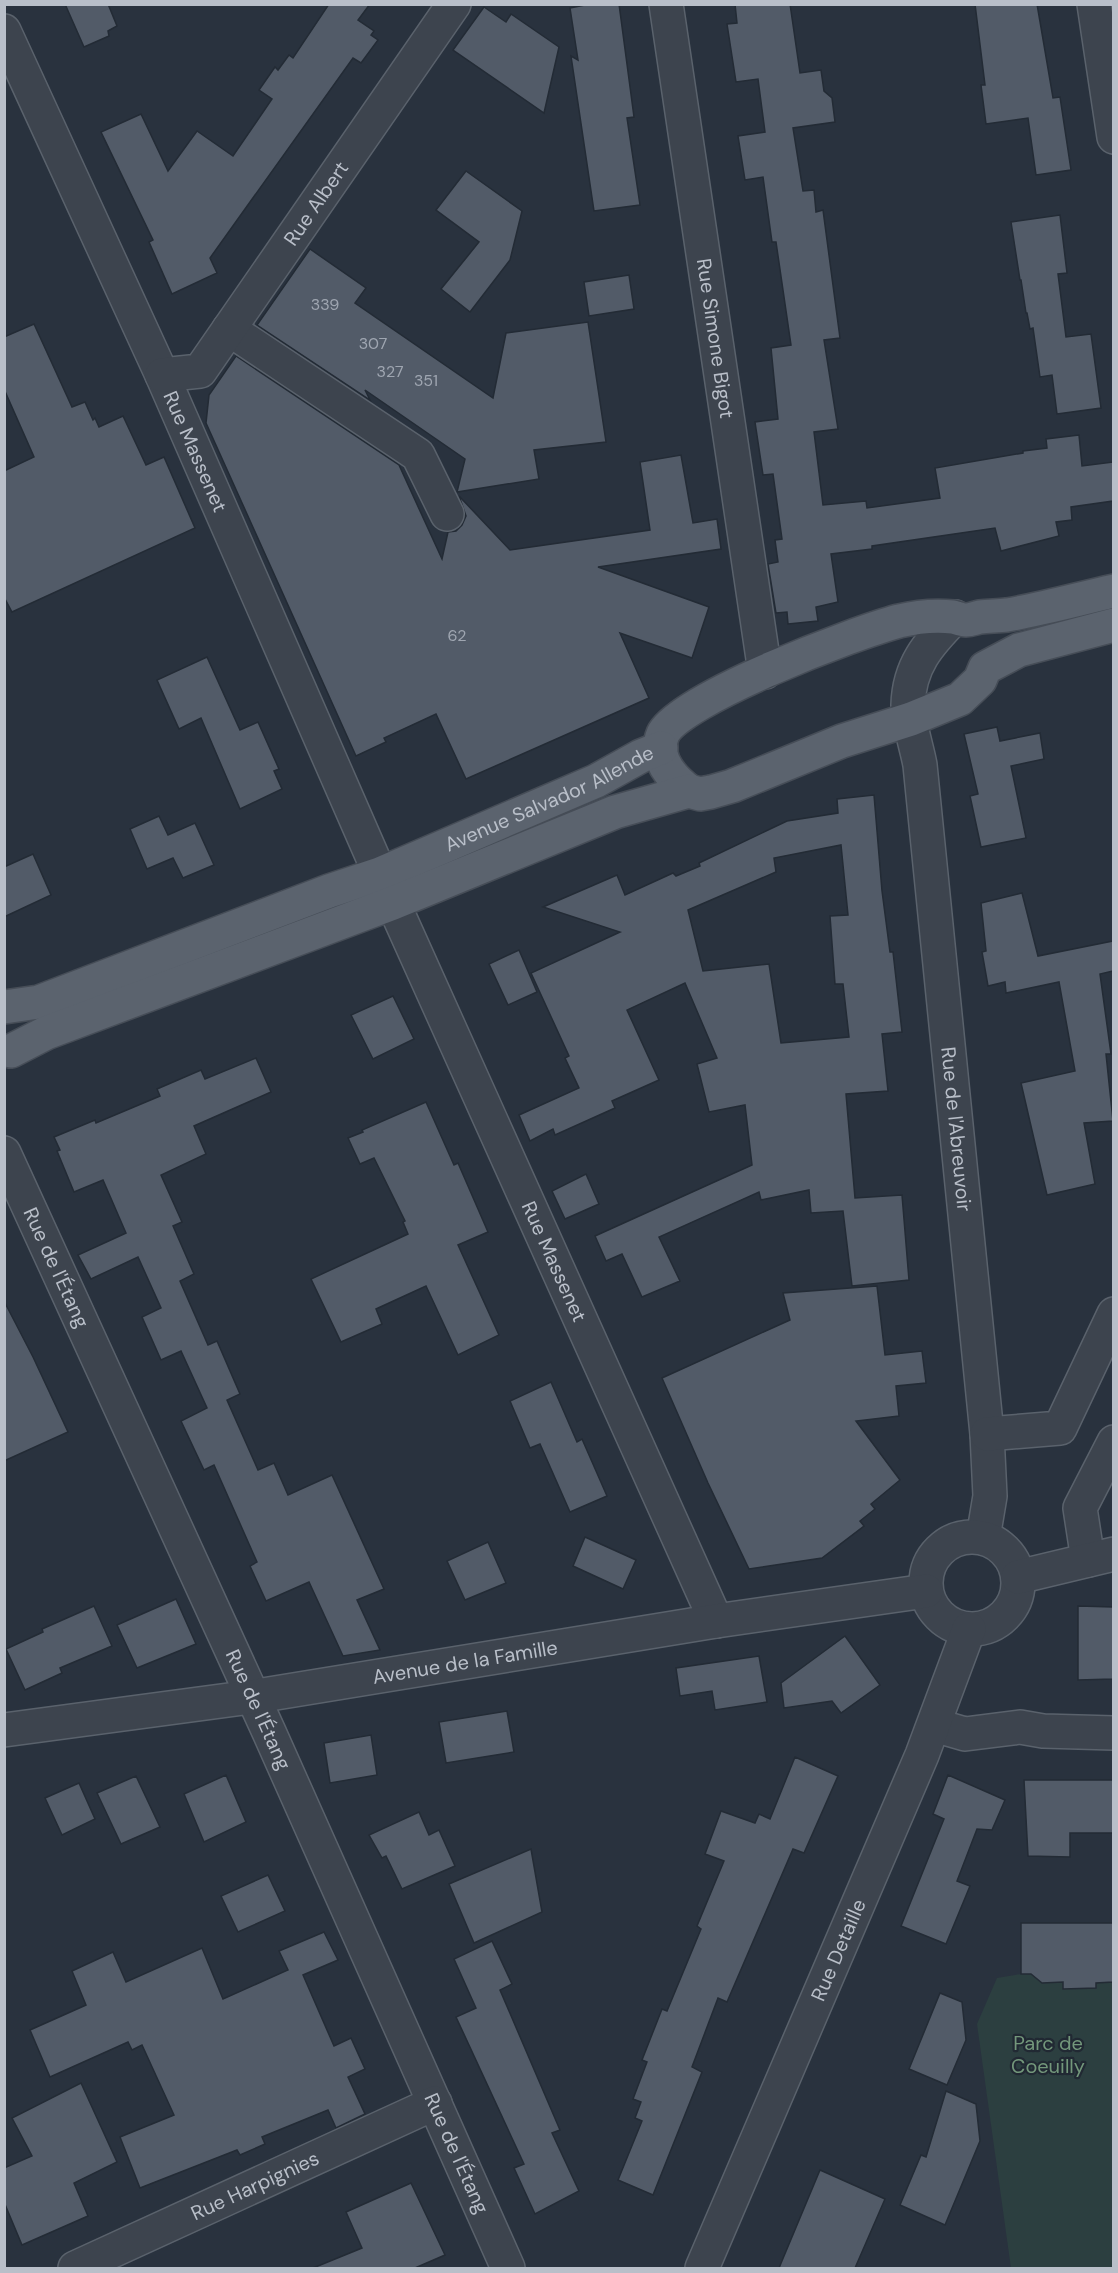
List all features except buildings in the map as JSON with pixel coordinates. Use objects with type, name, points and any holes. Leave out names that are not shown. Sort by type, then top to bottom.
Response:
[{"type":"main road","name":"Avenue Salvador Allende","points":[[7,1052],[46,1033],[387,888],[660,748],[663,733],[669,724],[682,714],[765,672],[845,638],[901,620],[936,616],[960,619],[1007,615],[1113,591]]},
{"type":"main road","points":[[960,619],[977,628],[984,640],[985,668]]},
{"type":"main road","name":"Avenue Salvador Allende","points":[[4,1007],[39,1002],[329,891],[387,888],[615,812],[689,791],[700,794],[732,786],[842,741],[911,719],[960,699],[980,680],[985,668],[1019,650],[1113,625]]},
{"type":"main road","points":[[660,748],[662,758],[673,779],[689,791]]},
{"type":"street","name":"Rue Albert","points":[[162,375],[200,371],[454,4]]},
{"type":"street","name":"Rue Simone Bigot","points":[[666,4],[765,672]]},
{"type":"street","points":[[1095,4],[1113,137]]},
{"type":"street","name":"Rue Massenet","points":[[4,31],[162,375],[387,888],[716,1621]]},
{"type":"street","points":[[229,329],[418,455],[447,514]]},
{"type":"street","name":"Rue de l'Abreuvoir","points":[[960,619],[920,656],[911,677],[908,707],[920,765],[987,1434],[990,1496],[983,1538]]},
{"type":"street","name":"Rue de l'Étang","points":[[4,1153],[508,2268]]},
{"type":"street","points":[[987,1434],[1060,1428],[1113,1314]]},
{"type":"street","points":[[1018,1577],[1100,1557],[1080,1508],[1113,1442]]},
{"type":"street","points":[[965,1537],[983,1538],[1000,1546],[1012,1560],[1018,1577],[1016,1598],[1004,1616],[988,1626],[969,1629],[949,1623],[934,1610],[926,1591],[927,1573],[934,1556],[947,1543],[965,1537]]},
{"type":"street","name":"Avenue de la Famille","points":[[4,1730],[251,1697],[716,1621],[926,1591]]},
{"type":"street","name":"Rue Detaille","points":[[702,2268],[934,1725],[969,1629]]},
{"type":"street","points":[[934,1725],[965,1734],[1020,1727],[1043,1731],[1113,1733]]},
{"type":"street","name":"Rue Harpignies","points":[[75,2268],[435,2103]]},
{"type":"green space","name":"Parc de Coeuilly","points":[[1021,1974],[1063,1974],[1063,1989],[1095,1988],[1096,1974],[1113,1982],[1113,2268],[1011,2268],[977,2024],[997,1978]]}]
